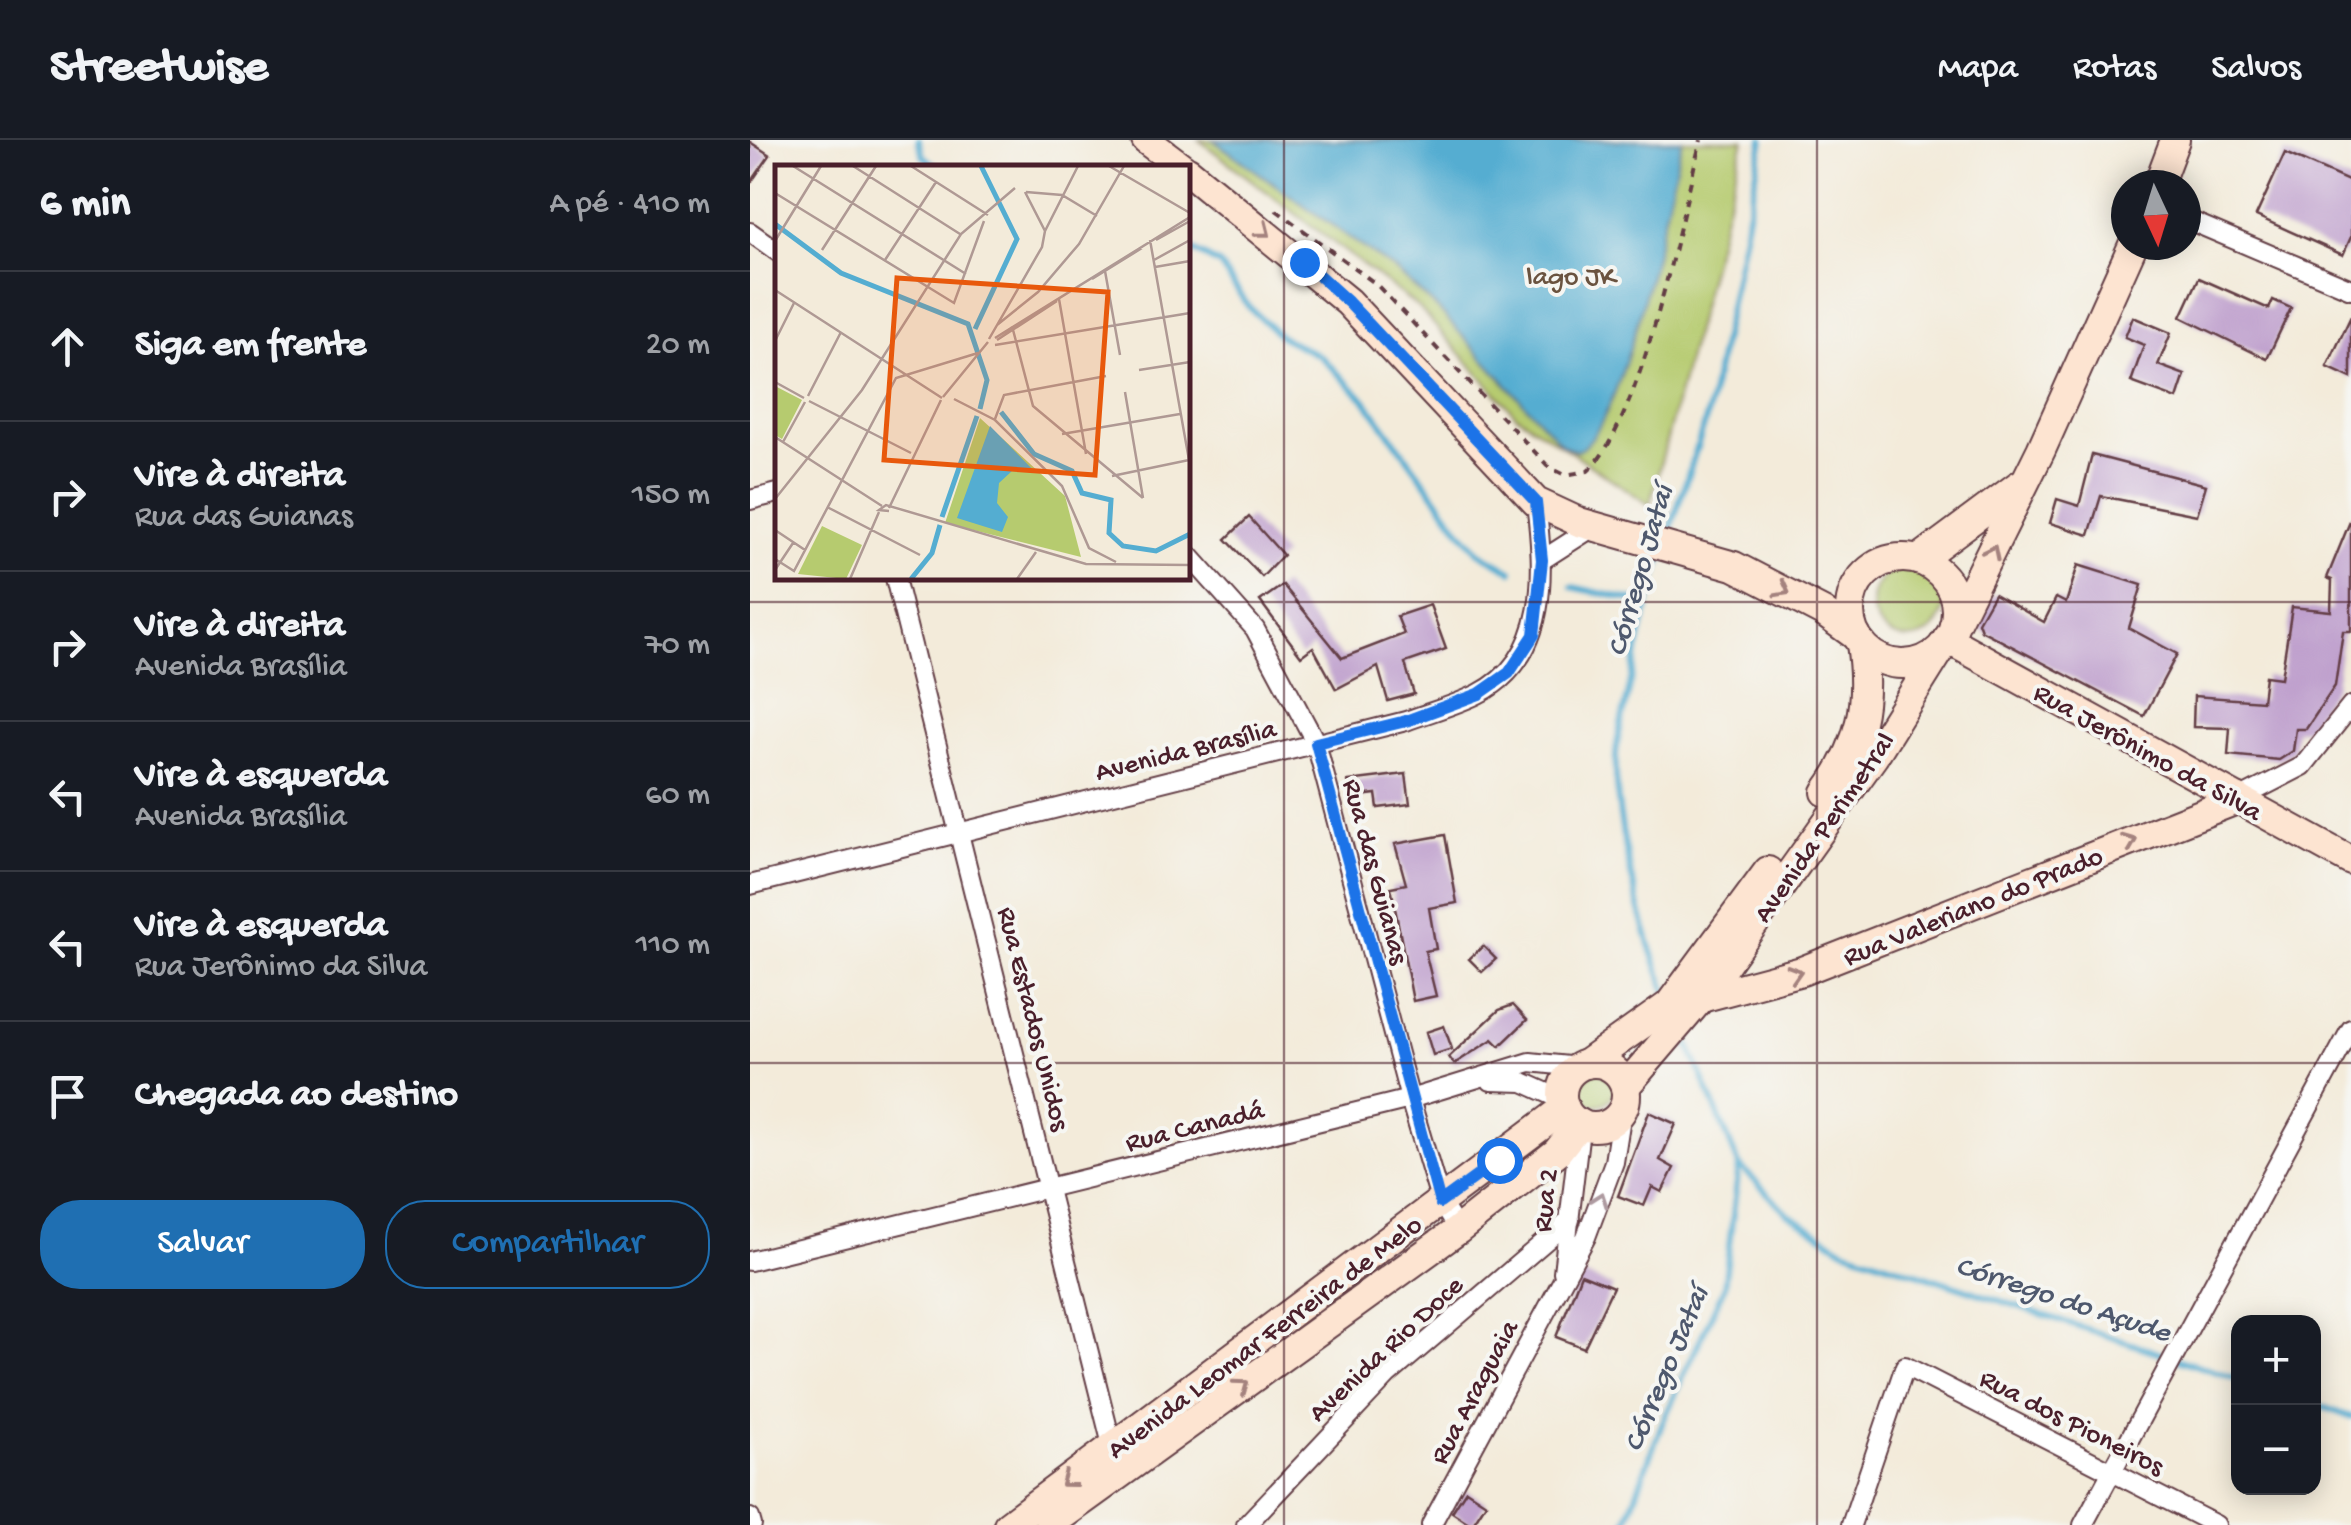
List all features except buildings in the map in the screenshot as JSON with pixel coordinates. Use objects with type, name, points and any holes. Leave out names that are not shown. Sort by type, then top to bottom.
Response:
[{"type":"street","points":[[1146,140],[1180,165]]},
{"type":"street","points":[[2164,170],[2175,140]]},
{"type":"street","points":[[1190,173],[1348,302],[1536,502],[1595,526],[1704,554],[1779,587],[1883,660],[1900,664],[1931,655],[1948,637],[1956,610],[1945,579],[1918,560],[1887,560],[1862,577],[1850,606],[1859,640]]},
{"type":"street","points":[[2201,225],[2351,289]]},
{"type":"street","points":[[750,232],[775,250]]},
{"type":"street","name":"Avenida Perimetral","points":[[1767,888],[1874,756],[1948,637],[2028,478],[2126,260]]},
{"type":"street","name":"Avenida Perimetral","points":[[1918,560],[2028,478]]},
{"type":"street","points":[[750,500],[775,494]]},
{"type":"street","name":"Avenida Brasília","points":[[750,885],[1406,721],[1479,694],[1509,673],[1534,635],[1542,560],[1536,502]]},
{"type":"street","points":[[1542,560],[1595,526]]},
{"type":"street","name":"Rua das Guianas","points":[[1190,556],[1255,630],[1316,743],[1440,1203],[1458,1230]]},
{"type":"street","name":"Rua Estados Unidos","points":[[896,580],[1119,1459]]},
{"type":"street","name":"Rua Jerônimo da Silva","points":[[1948,637],[2351,861]]},
{"type":"street","name":"Avenida Perimetral","points":[[1641,1045],[1668,1005],[1696,992],[1767,888],[1860,737],[1866,710],[1859,640]]},
{"type":"street","points":[[2239,799],[2303,766],[2351,706]]},
{"type":"street","name":"Rua Valeriano do Prado","points":[[1696,992],[1802,971],[2239,799]]},
{"type":"street","points":[[2082,1525],[2351,1029]]},
{"type":"street","points":[[1641,1045],[1624,1099],[1608,1123],[1573,1114],[1565,1081],[1582,1066],[1641,1045]]},
{"type":"street","name":"Rua Canadá","points":[[750,1261],[1410,1099],[1530,1062],[1582,1066]]},
{"type":"street","points":[[1582,1066],[1606,1065],[1624,1099]]},
{"type":"street","name":"Rua Canadá","points":[[1476,1081],[1523,1082],[1573,1114]]},
{"type":"street","name":"Rua Araguaia","points":[[1431,1525],[1586,1237],[1614,1162],[1624,1099]]},
{"type":"street","name":"Avenida Leomar Ferreira de Melo","points":[[1050,1525],[1119,1459],[1440,1203],[1573,1114]]},
{"type":"street","name":"Avenida Leomar Ferreira de Melo","points":[[1008,1525],[1119,1459],[1458,1230],[1557,1152],[1573,1114]]},
{"type":"street","name":"Rua 2","points":[[1562,1282],[1576,1142],[1573,1114]]},
{"type":"street","name":"Avenida Rio Doce","points":[[1246,1525],[1388,1376],[1570,1220]]},
{"type":"street","name":"Rua dos Pioneiros","points":[[1851,1525],[1904,1366],[2216,1525]]},
{"type":"path","points":[[1549,467],[1565,474],[1588,470],[1618,430],[1644,357],[1701,140]]},
{"type":"green space","name":"lago JK","points":[[1199,140],[1744,140],[1650,505],[1517,416],[1419,308]]},
{"type":"green space","points":[[1908,567],[1933,578],[1944,603],[1933,628],[1908,639],[1883,628],[1872,603],[1883,578]]},
{"type":"green space","points":[[1596,1067],[1609,1073],[1615,1086],[1609,1099],[1596,1105],[1583,1099],[1577,1086],[1583,1073]]},
{"type":"water","name":"lago JK","points":[[1213,140],[1682,140],[1641,311],[1609,406],[1592,438],[1575,451],[1562,445],[1438,309],[1396,271]]},
{"type":"waterway","points":[[918,140],[923,156],[935,165]]},
{"type":"waterway","name":"Córrego Jataí","points":[[1668,537],[1707,416],[1763,140]]},
{"type":"waterway","points":[[1190,249],[1220,265],[1248,306],[1281,337],[1320,356],[1365,400],[1479,552],[1512,571]]},
{"type":"waterway","name":"Córrego Jataí","points":[[1663,554],[1619,732],[1616,781],[1631,876],[1668,994]]},
{"type":"waterway","points":[[1572,587],[1647,603]]},
{"type":"waterway","points":[[1684,1033],[1739,1165],[1788,1214],[1844,1249],[2231,1377]]},
{"type":"waterway","name":"Córrego Jataí","points":[[1625,1525],[1661,1426],[1724,1287],[1739,1165]]},
{"type":"waterway","name":"Córrego do Açude","points":[[2317,1405],[2351,1417]]},
{"type":"route","points":[[1304,262],[1348,302],[1536,502],[1542,560],[1534,635],[1509,673],[1479,694],[1406,721],[1316,743],[1440,1203],[1499,1160]]}]
